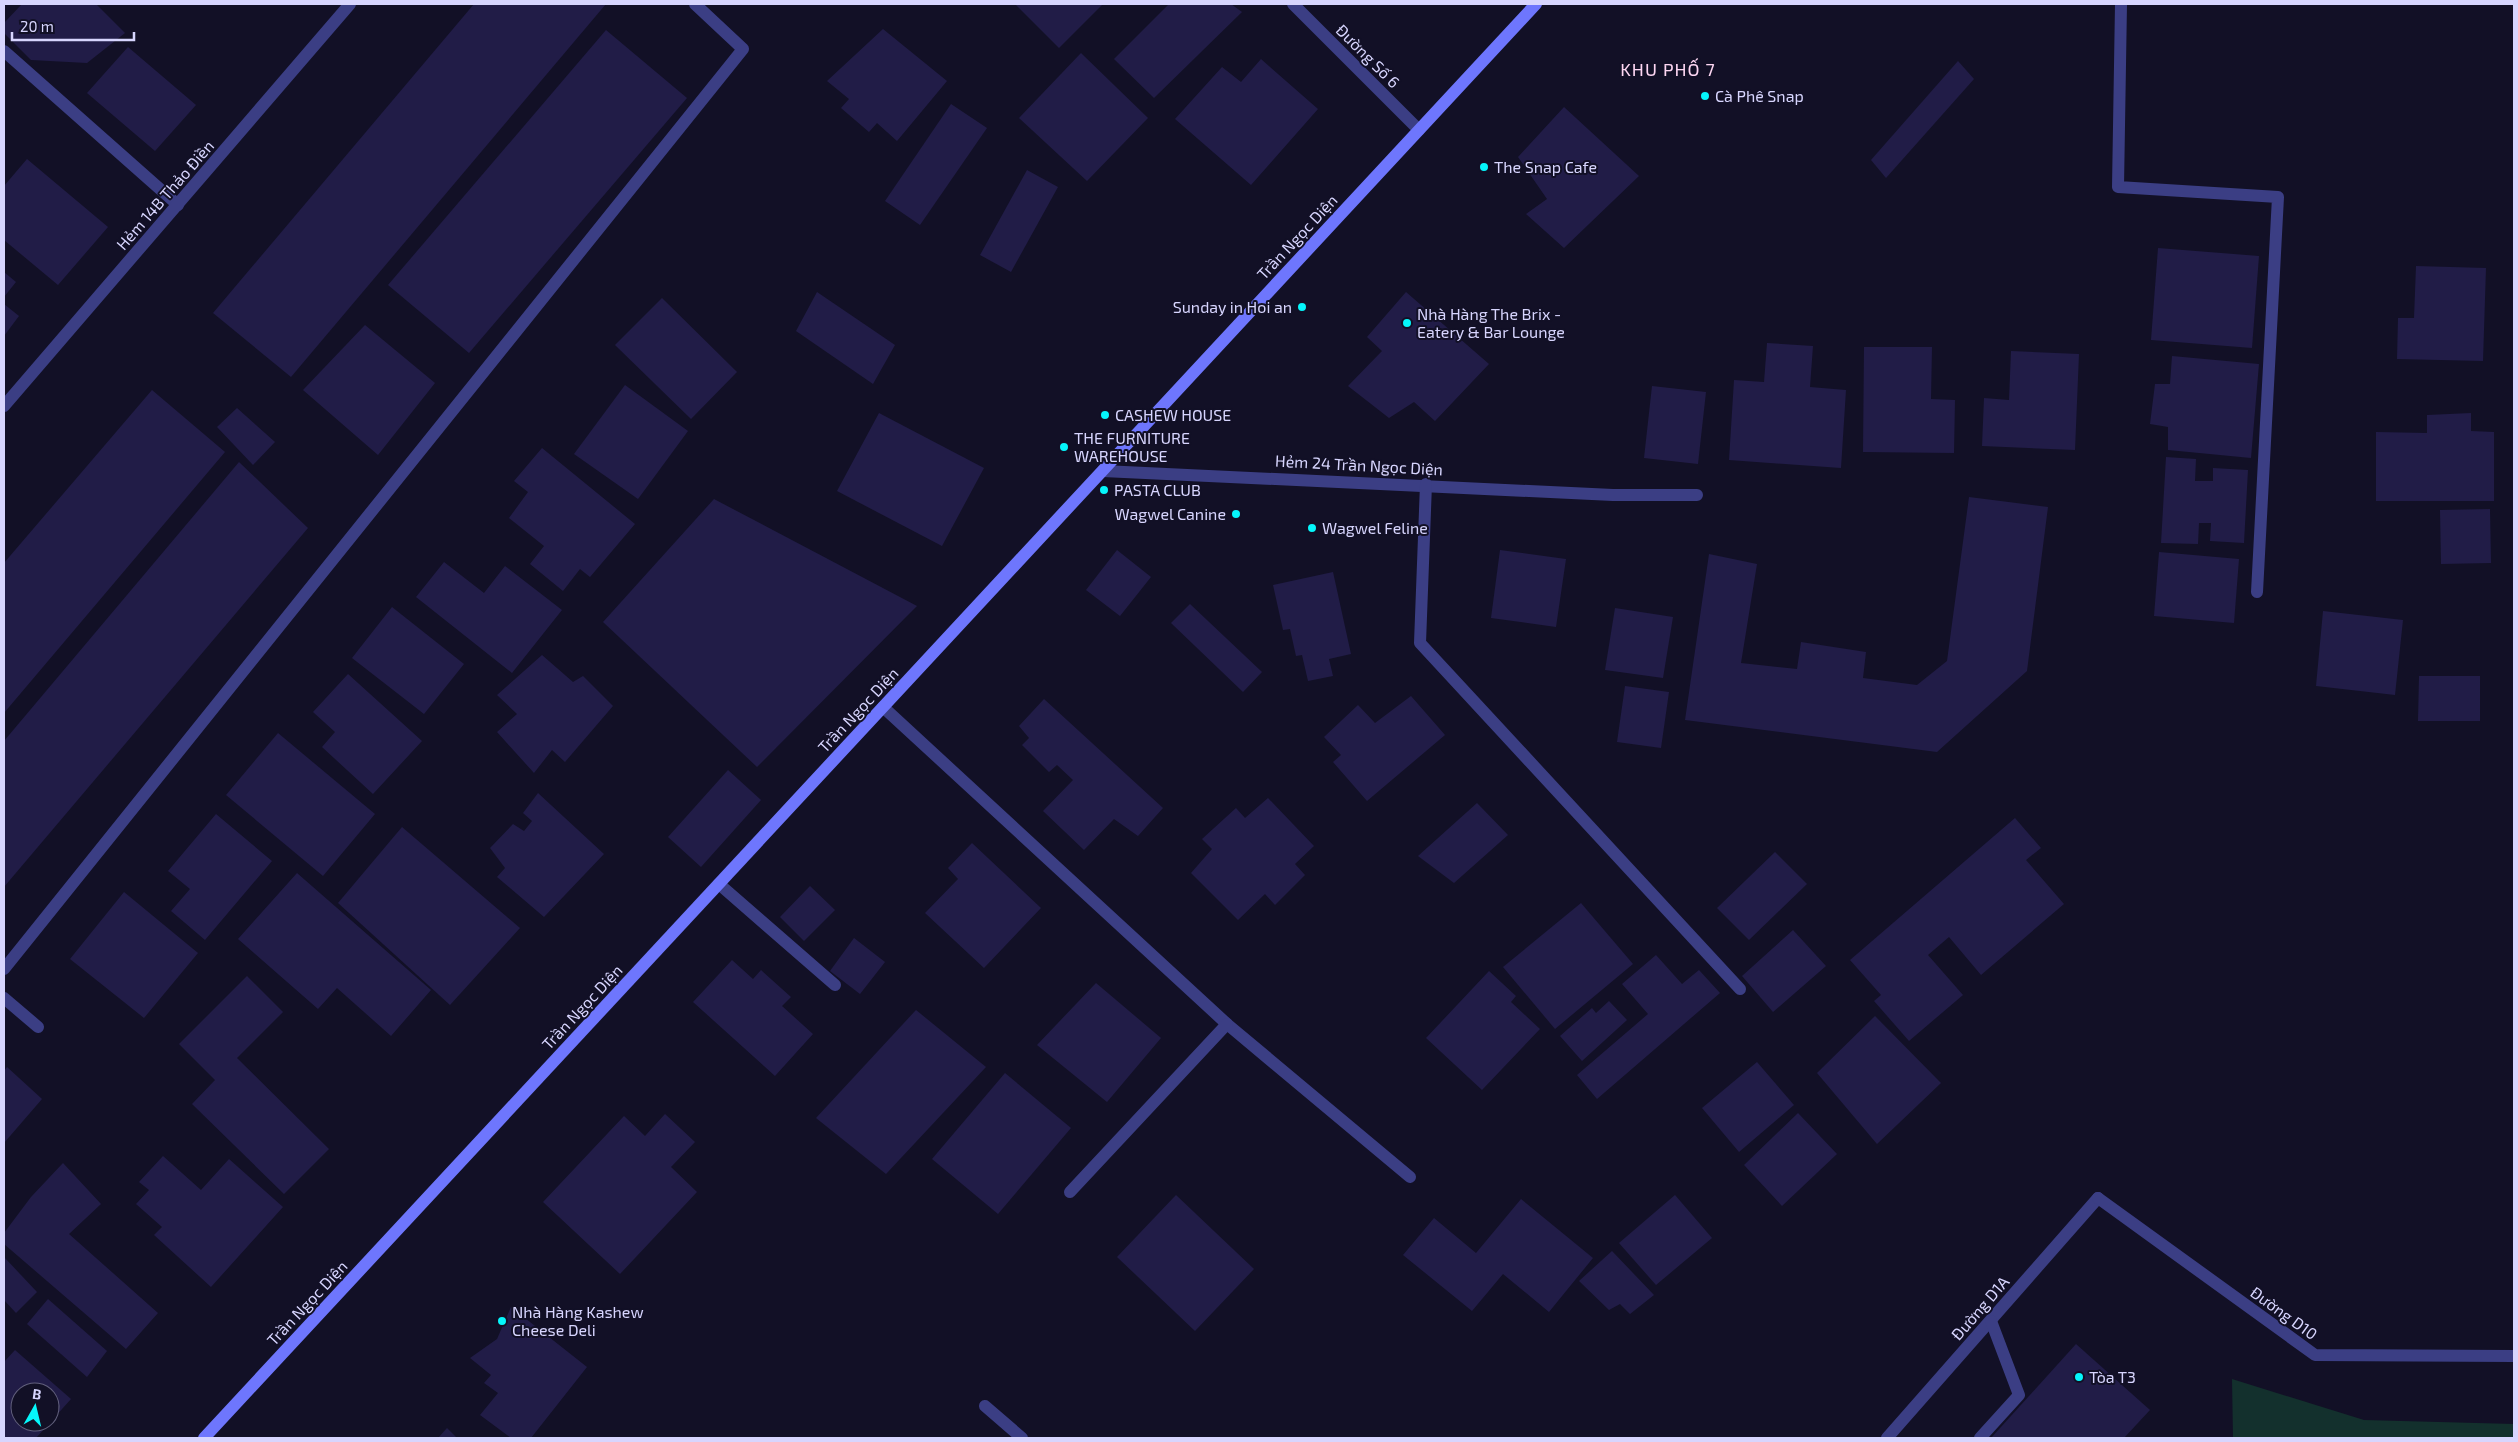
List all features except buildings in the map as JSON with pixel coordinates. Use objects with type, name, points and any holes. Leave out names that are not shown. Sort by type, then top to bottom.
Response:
[{"type":"street","name":"Hẻm 14B Thảo Điền","points":[[4,406],[350,4]]},
{"type":"street","points":[[4,968],[743,49],[696,4]]},
{"type":"street","name":"Đường Số 6","points":[[1293,4],[1419,130]]},
{"type":"street","name":"Trần Ngọc Diện","points":[[204,1438],[1536,4]]},
{"type":"street","points":[[2121,4],[2118,187],[2278,197],[2256,592]]},
{"type":"street","points":[[4,51],[178,204]]},
{"type":"street","name":"Hẻm 24 Trần Ngọc Diện","points":[[1103,470],[1426,484],[1613,495],[1697,494]]},
{"type":"street","points":[[1426,484],[1420,644],[1740,989]]},
{"type":"street","points":[[883,707],[1227,1024],[1410,1177]]},
{"type":"street","points":[[718,884],[835,985]]},
{"type":"street","points":[[4,998],[38,1027]]},
{"type":"street","points":[[1070,1192],[1227,1024]]},
{"type":"street","name":"Đường D1A","points":[[1887,1438],[2098,1198]]},
{"type":"street","name":"Đường D10","points":[[2098,1198],[2315,1356],[2514,1356]]},
{"type":"street","points":[[1980,1438],[2019,1395],[1990,1321]]},
{"type":"street","points":[[985,1406],[1022,1438]]},
{"type":"green space","points":[[2232,1379],[2364,1420],[2514,1424],[2514,1438],[2233,1438]]},
{"type":"place","name":"Cà Phê Snap","points":[[1705,96]]},
{"type":"place","name":"The Snap Cafe","points":[[1484,167]]},
{"type":"place","name":"Sunday in Hoi an","points":[[1302,307]]},
{"type":"place","name":"Nhà Hàng The Brix - Eatery & Bar Lounge","points":[[1407,323]]},
{"type":"place","name":"CASHEW HOUSE","points":[[1105,415]]},
{"type":"place","name":"THE FURNITURE WAREHOUSE","points":[[1064,447]]},
{"type":"place","name":"PASTA CLUB","points":[[1104,490]]},
{"type":"place","name":"Wagwel Canine","points":[[1236,514]]},
{"type":"place","name":"Wagwel Feline","points":[[1312,528]]},
{"type":"place","name":"Nhà Hàng Kashew Cheese Deli","points":[[502,1321]]},
{"type":"place","name":"Tòa T3","points":[[2079,1377]]},
{"type":"district","name":"KHU PHỐ 7","points":[[1668,70]]}]
